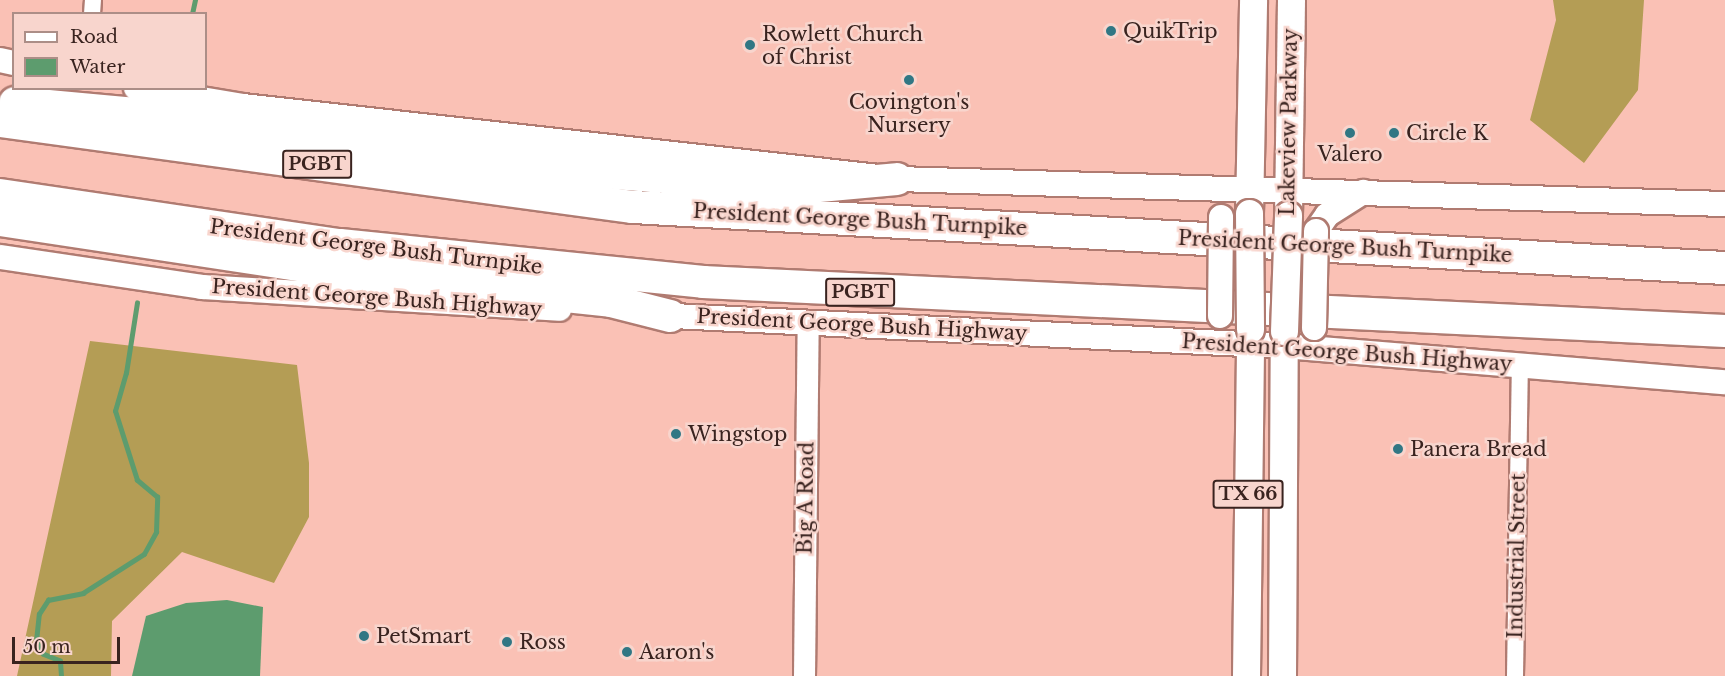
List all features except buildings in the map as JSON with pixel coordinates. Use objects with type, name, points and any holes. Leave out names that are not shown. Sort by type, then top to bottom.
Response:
[{"type":"highway","points":[[0,102],[267,126],[603,172],[797,188],[897,179]]},
{"type":"highway","name":"President George Bush Turnpike","points":[[0,121],[633,207],[1725,268]]},
{"type":"highway","name":"President George Bush Turnpike","points":[[0,195],[340,245],[703,282],[1725,331]]},
{"type":"highway","points":[[0,220],[358,274],[610,302],[670,316]]},
{"type":"main road","name":"Lakeview Parkway","points":[[1246,676],[1253,0]]},
{"type":"main road","name":"Lakeview Parkway","points":[[1282,676],[1284,339],[1291,0]]},
{"type":"main road","points":[[148,90],[243,106],[897,179],[1173,186],[1250,201],[1288,202],[1364,192],[1725,204]]},
{"type":"main road","points":[[1161,340],[1203,335],[1217,324],[1220,316],[1221,217],[1210,202],[1173,186]]},
{"type":"main road","points":[[1331,350],[1318,340],[1314,328],[1316,231],[1327,215],[1364,192]]},
{"type":"main road","name":"President George Bush Highway","points":[[0,257],[123,277],[279,295],[1161,340],[1249,337],[1284,339],[1331,350],[1725,382]]},
{"type":"main road","points":[[1247,643],[1260,657],[1265,676]]},
{"type":"street","name":"Big A Road","points":[[804,676],[808,321]]},
{"type":"street","name":"Industrial Street","points":[[1515,676],[1520,364]]},
{"type":"shaded area","points":[[1553,0],[1644,0],[1638,90],[1584,163],[1530,120],[1556,20]]},
{"type":"shaded area","points":[[90,341],[297,365],[309,463],[309,517],[274,583],[182,552],[112,621],[111,676],[17,676]]},
{"type":"water","points":[[227,600],[263,607],[260,676],[132,676],[146,616],[186,603]]},
{"type":"waterway","points":[[192,12],[195,0]]},
{"type":"waterway","points":[[61,676],[60,661],[43,654],[36,641],[39,614],[48,600],[83,593],[144,554],[156,532],[157,497],[137,480],[115,411],[126,373],[137,303]]},
{"type":"place","name":"QuikTrip","points":[[1111,31]]},
{"type":"place","name":"Rowlett Church of Christ","points":[[750,45]]},
{"type":"place","name":"Covington's Nursery","points":[[909,80]]},
{"type":"place","name":"Valero","points":[[1350,133]]},
{"type":"place","name":"Circle K","points":[[1394,133]]},
{"type":"place","name":"Wingstop","points":[[676,434]]},
{"type":"place","name":"Panera Bread","points":[[1398,449]]},
{"type":"place","name":"PetSmart","points":[[364,636]]},
{"type":"place","name":"Ross","points":[[507,642]]},
{"type":"place","name":"Aaron's","points":[[627,652]]}]
